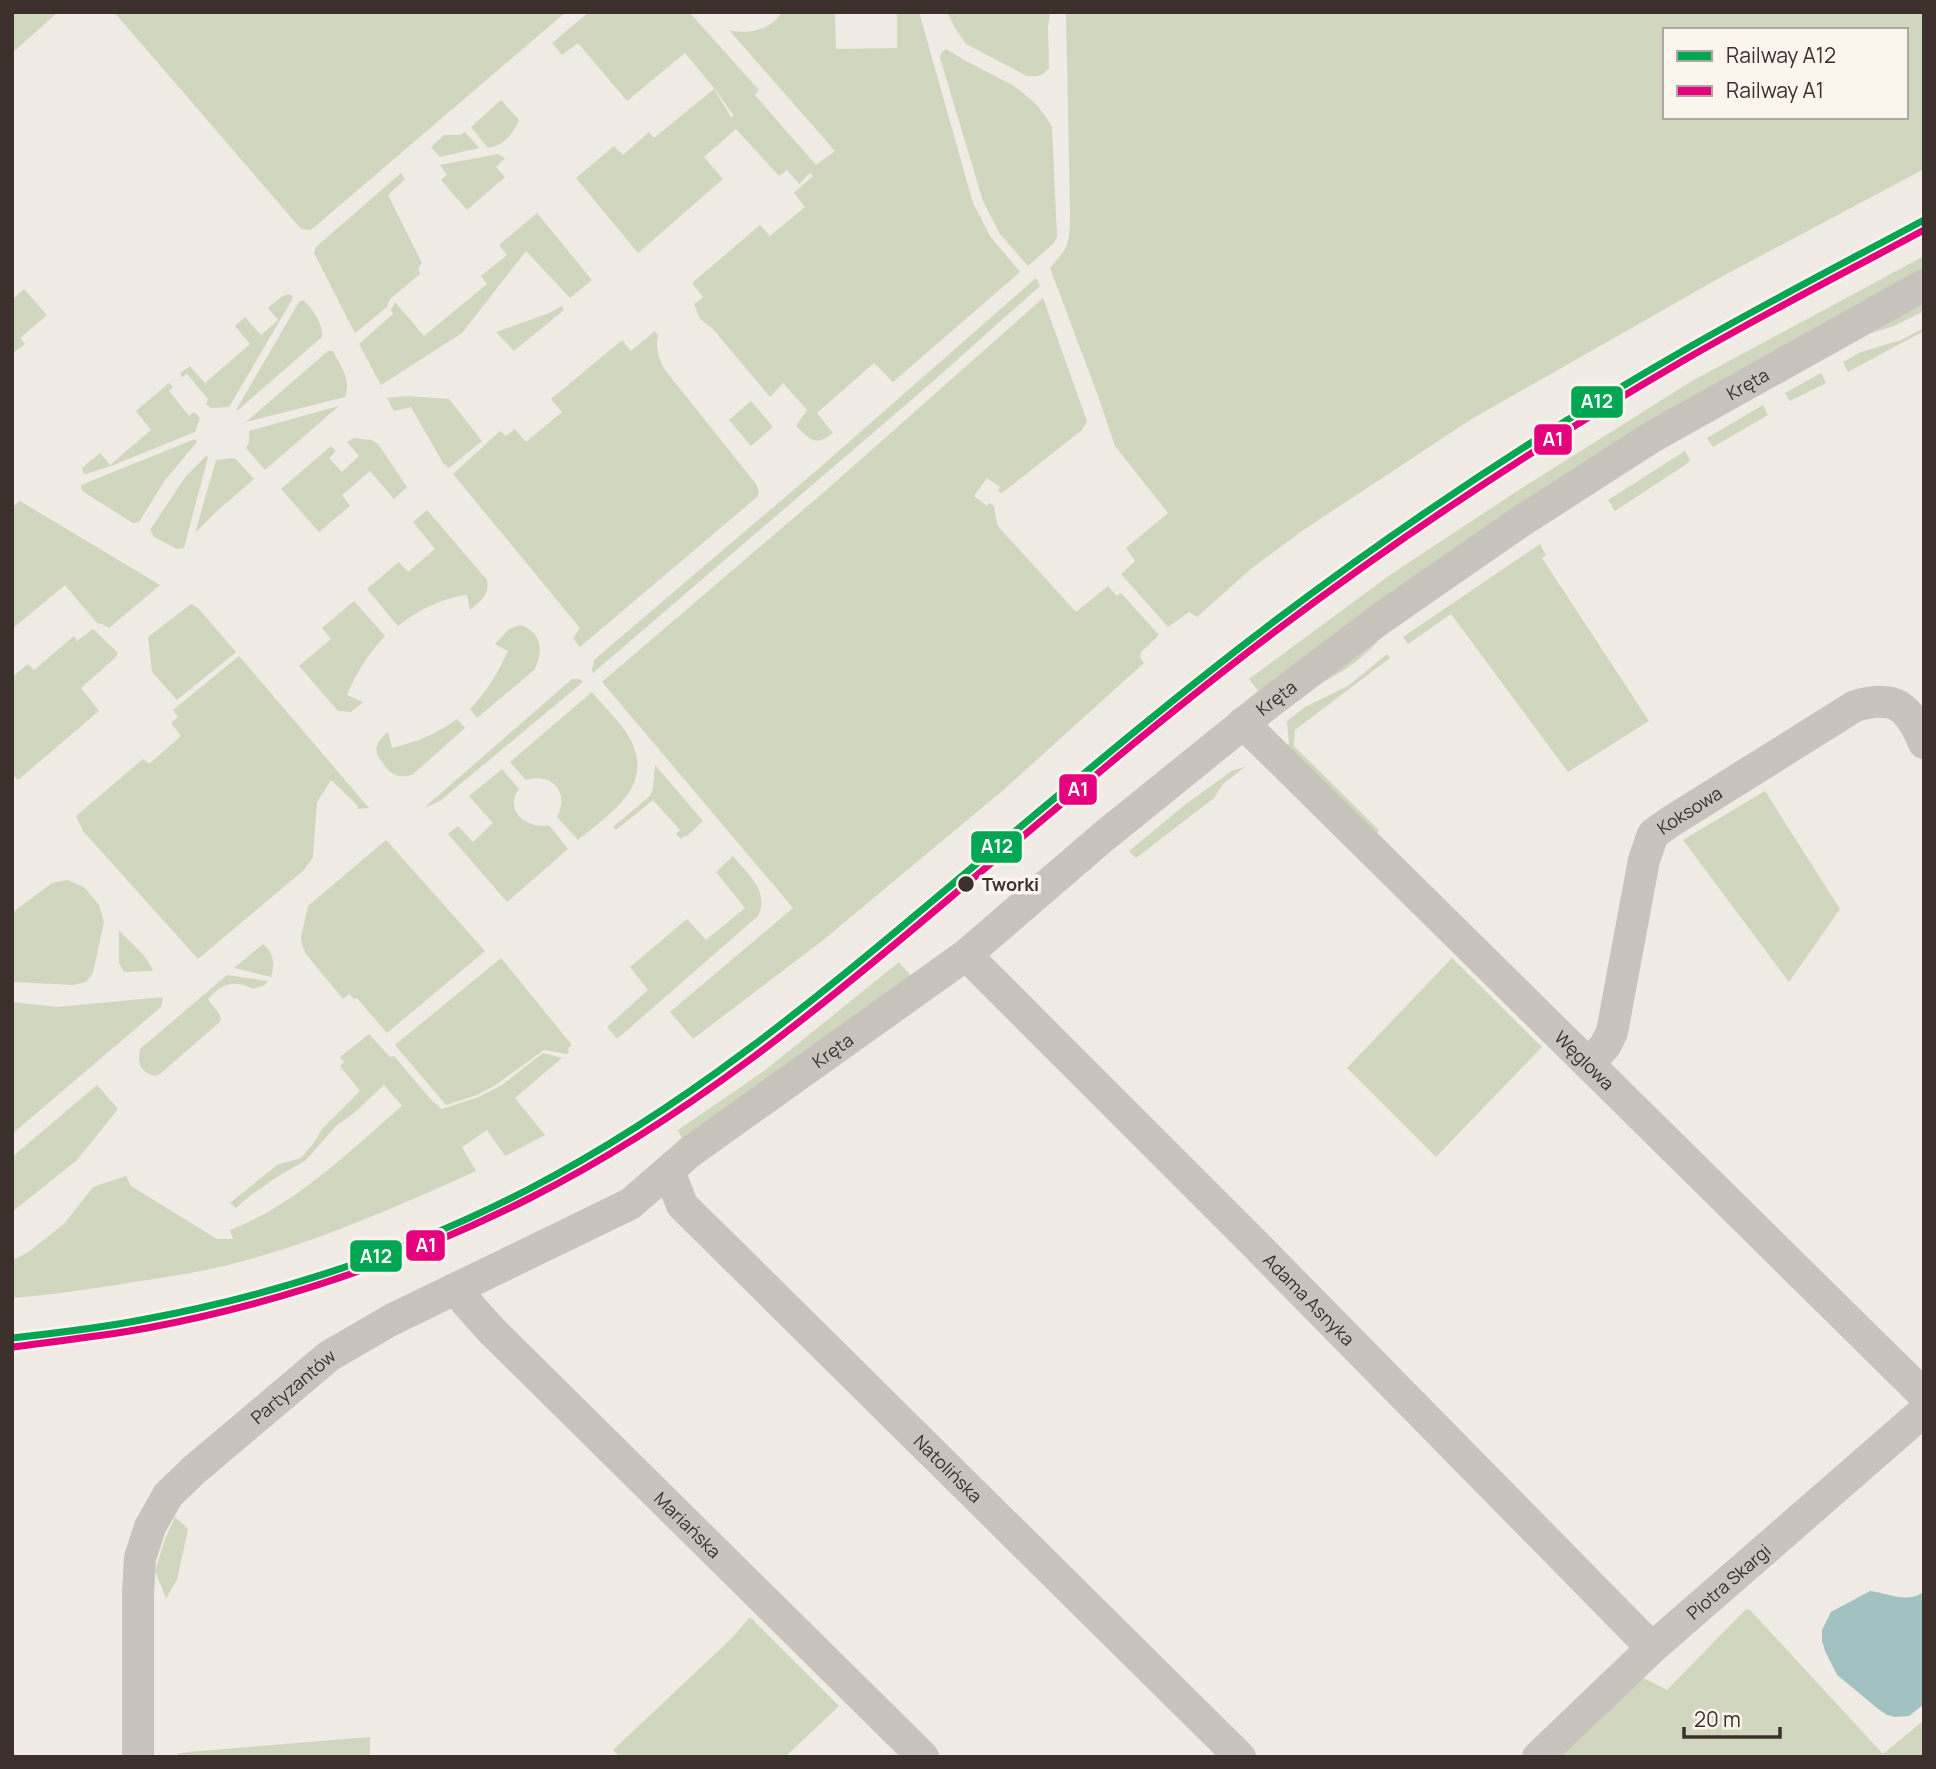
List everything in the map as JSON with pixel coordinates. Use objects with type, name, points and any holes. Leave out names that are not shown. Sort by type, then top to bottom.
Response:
[{"type":"street","name":"Kręta","points":[[669,1171],[690,1152],[966,954],[1103,837],[1243,723],[1380,619],[1542,508],[1652,438],[1924,285]]},
{"type":"street","name":"Koksowa","points":[[1589,1063],[1605,1046],[1612,1032],[1644,860],[1653,834],[1855,706],[1882,701],[1903,708],[1915,721],[1924,743]]},
{"type":"street","name":"Węglowa","points":[[1243,723],[1924,1395]]},
{"type":"street","name":"Adama Asnyka","points":[[966,954],[1652,1648]]},
{"type":"street","name":"Partyzantów","points":[[138,1757],[140,1558],[150,1527],[168,1495],[194,1469],[329,1356],[391,1320],[623,1208],[669,1171]]},
{"type":"street","name":"Natolińska","points":[[669,1171],[682,1205],[1240,1757]]},
{"type":"street","name":"Mariańska","points":[[460,1287],[466,1302],[491,1330],[923,1757]]},
{"type":"street","name":"Piotra Skargi","points":[[1538,1757],[1652,1648],[1924,1411]]},
{"type":"green space","points":[[13,12],[58,12],[12,53]]},
{"type":"green space","points":[[114,12],[566,12],[311,230],[301,229]]},
{"type":"green space","points":[[589,12],[689,12],[759,90],[755,95],[816,165],[835,151],[729,30],[758,30],[772,23],[782,12],[835,12],[836,49],[897,48],[897,12],[919,12],[973,203],[990,236],[1020,272],[893,382],[874,363],[817,413],[833,433],[822,440],[813,440],[796,426],[807,410],[783,383],[770,397],[712,328],[700,319],[694,304],[703,297],[692,283],[760,225],[770,236],[805,207],[794,193],[813,176],[810,173],[799,184],[787,170],[779,176],[736,129],[704,157],[723,179],[638,253],[576,178],[614,146],[623,155],[649,132],[654,138],[714,89],[731,117],[734,116],[714,88],[685,53],[627,101],[578,43],[562,55],[552,43]]},
{"type":"green space","points":[[947,12],[1050,12],[1049,68],[1040,75],[1027,76],[966,44]]},
{"type":"green space","points":[[1066,12],[1924,12],[1924,169],[1721,277],[1470,420],[1302,531],[1252,568],[1197,617],[1189,612],[1168,627],[1121,574],[1135,561],[1126,548],[1168,513],[1115,446],[1050,268],[1067,244]]},
{"type":"green space","points":[[946,49],[1014,86],[1035,103],[1052,127],[1057,237],[1054,243],[1028,266],[1000,234],[983,201],[940,58]]},
{"type":"green space","points":[[501,100],[519,120],[507,138],[488,148],[471,127]]},
{"type":"green space","points":[[465,132],[479,148],[440,157],[431,147],[444,135],[461,135]]},
{"type":"green space","points":[[498,154],[505,158],[496,167],[505,177],[467,210],[441,180],[447,175],[440,165]]},
{"type":"green space","points":[[401,173],[405,179],[388,195],[422,263],[418,268],[420,274],[390,299],[387,307],[355,333],[314,253],[316,247]]},
{"type":"green space","points":[[537,213],[592,280],[570,298],[526,251],[462,333],[381,385],[359,344],[393,314],[391,310],[395,302],[424,336],[487,284],[481,276],[507,255],[499,245]]},
{"type":"green space","points":[[1924,256],[1924,273],[1259,692],[1249,679],[1390,575],[1692,381]]},
{"type":"green space","points":[[1036,278],[1040,286],[593,673],[595,659],[817,470]]},
{"type":"green space","points":[[24,289],[47,315],[20,338],[25,344],[12,354],[12,300]]},
{"type":"green space","points":[[288,294],[293,296],[292,300],[229,407],[211,408],[206,404],[208,399],[187,374],[182,377],[180,373],[190,366],[205,383],[250,344],[235,326],[245,317],[261,335],[278,320],[268,308]]},
{"type":"green space","points":[[1924,296],[1924,311],[1894,326],[1855,338]]},
{"type":"green space","points":[[1043,298],[1087,421],[1082,430],[1002,493],[998,491],[1000,487],[987,478],[974,496],[987,506],[989,503],[994,506],[997,525],[1076,612],[1108,586],[1117,596],[1121,593],[1159,635],[1141,652],[1140,657],[1144,663],[1001,792],[822,941],[693,1039],[670,1012],[793,908],[602,682],[824,492]]},
{"type":"green space","points":[[303,300],[317,317],[322,337],[236,410],[299,302]]},
{"type":"green space","points":[[562,306],[564,310],[514,351],[496,332],[549,313]]},
{"type":"green space","points":[[1924,328],[1924,331],[1848,372],[1843,362],[1861,352],[1901,340]]},
{"type":"green space","points":[[655,331],[658,336],[658,354],[665,370],[756,484],[759,492],[757,497],[580,647],[573,638],[580,628],[453,474],[500,431],[506,436],[515,429],[526,442],[562,412],[551,399],[622,340],[631,351]]},
{"type":"green space","points":[[328,351],[333,351],[344,373],[347,385],[345,397],[246,422]]},
{"type":"green space","points":[[1821,373],[1826,383],[1790,401],[1785,393]]},
{"type":"green space","points":[[169,383],[173,387],[169,391],[189,416],[194,412],[200,418],[195,432],[111,466],[83,473],[82,468],[100,453],[110,465],[151,430],[136,411]]},
{"type":"green space","points":[[407,396],[449,399],[482,441],[449,468],[443,463],[411,407],[394,411],[387,398]]},
{"type":"green space","points":[[751,401],[773,427],[751,446],[729,420]]},
{"type":"green space","points":[[1763,405],[1768,415],[1713,447],[1707,438]]},
{"type":"green space","points":[[339,406],[265,470],[246,448],[249,431]]},
{"type":"green space","points":[[354,438],[371,440],[378,444],[407,487],[394,499],[370,471],[342,495],[350,506],[319,532],[281,489],[331,446],[336,451],[329,458],[342,472],[359,456],[347,442]]},
{"type":"green space","points":[[195,439],[197,442],[165,480],[139,522],[133,523],[82,491],[81,485]]},
{"type":"green space","points":[[1685,451],[1690,460],[1688,463],[1615,511],[1608,500]]},
{"type":"green space","points":[[208,457],[184,548],[177,549],[154,537],[150,530],[186,476]]},
{"type":"green space","points":[[235,458],[254,479],[195,533],[216,460]]},
{"type":"green space","points":[[20,501],[160,585],[109,628],[97,623],[65,585],[12,629],[12,507]]},
{"type":"green space","points":[[427,510],[487,580],[486,593],[470,610],[467,595],[448,599],[398,626],[367,589],[399,562],[408,572],[435,549],[413,522]]},
{"type":"green space","points":[[1540,544],[1546,555],[1542,558],[1649,721],[1568,772],[1451,614],[1408,644],[1403,637]]},
{"type":"green space","points":[[354,601],[385,636],[363,664],[347,695],[363,702],[351,712],[338,711],[299,666],[331,639],[322,628]]},
{"type":"green space","points":[[191,604],[198,608],[236,652],[177,700],[152,672],[148,637]]},
{"type":"green space","points":[[521,625],[533,633],[539,643],[539,656],[534,670],[477,718],[470,709],[492,682],[508,651],[495,644],[509,629]]},
{"type":"green space","points":[[93,629],[118,653],[81,688],[99,711],[18,780],[12,774],[12,677],[28,664],[34,670],[74,636],[77,641]]},
{"type":"green space","points":[[1376,638],[1378,641],[1350,666],[1297,695]]},
{"type":"green space","points":[[1387,654],[1390,658],[1295,730],[1294,746],[1379,830],[1375,837],[1285,747],[1289,744],[1287,721],[1305,707],[1348,686]]},
{"type":"green space","points":[[239,656],[369,808],[358,809],[331,780],[317,802],[313,857],[304,870],[198,959],[83,831],[76,816],[143,759],[149,764],[181,736],[171,723],[178,717],[173,710]]},
{"type":"green space","points":[[572,679],[580,679],[583,682],[440,801],[424,808]]},
{"type":"green space","points":[[592,692],[630,739],[637,756],[637,771],[633,785],[615,809],[578,840],[557,817],[561,800],[556,786],[544,779],[526,780],[510,762]]},
{"type":"green space","points":[[457,719],[465,728],[412,775],[394,775],[378,755],[378,744],[388,732],[392,748],[426,737]]},
{"type":"green space","points":[[655,765],[703,821],[681,839],[676,834],[680,830],[653,800],[616,830],[613,827],[650,796]]},
{"type":"green space","points":[[1245,767],[1223,784],[1214,798],[1136,858],[1129,851],[1186,804],[1233,770]]},
{"type":"green space","points":[[502,769],[519,789],[514,804],[520,817],[533,824],[549,825],[568,849],[507,902],[448,834],[458,826],[473,842],[493,823],[469,796]]},
{"type":"green space","points":[[1765,791],[1840,909],[1789,982],[1683,840]]},
{"type":"green space","points":[[386,840],[485,951],[387,1033],[357,998],[354,999],[349,994],[343,999],[306,954],[301,937],[308,906]]},
{"type":"green space","points":[[733,856],[759,891],[761,907],[758,916],[617,1039],[607,1027],[648,990],[630,967],[687,919],[706,940],[745,908],[716,872]]},
{"type":"green space","points":[[67,880],[84,887],[99,905],[104,922],[93,973],[86,982],[74,985],[12,982],[12,913],[52,883]]},
{"type":"green space","points":[[119,930],[143,955],[153,971],[124,972],[119,963]]},
{"type":"green space","points":[[263,944],[273,959],[271,977],[234,968]]},
{"type":"green space","points":[[501,958],[572,1045],[567,1054],[544,1050],[497,1084],[477,1095],[446,1105],[395,1045]]},
{"type":"green space","points":[[1452,958],[1542,1047],[1436,1157],[1347,1068]]},
{"type":"green space","points":[[899,962],[912,977],[682,1139],[678,1130],[764,1071]]},
{"type":"green space","points":[[227,975],[268,981],[253,989],[234,984],[218,990],[208,999],[220,1015],[221,1021],[160,1074],[155,1076],[146,1072],[139,1063],[140,1049]]},
{"type":"green space","points":[[163,997],[161,1007],[12,1134],[12,1002],[57,1007]]},
{"type":"green space","points":[[369,1034],[390,1057],[394,1056],[442,1109],[479,1097],[502,1085],[543,1053],[562,1058],[515,1098],[545,1135],[505,1156],[487,1130],[462,1147],[476,1171],[354,1224],[291,1247],[216,1268],[178,1275],[12,1298],[12,1259],[31,1250],[64,1224],[93,1187],[126,1176],[131,1186],[217,1239],[233,1239],[230,1230],[277,1206],[321,1176],[402,1106],[384,1085],[337,1125],[305,1161],[280,1175],[236,1208],[230,1203],[277,1165],[301,1158],[322,1129],[360,1091],[340,1066],[344,1062],[340,1057]]},
{"type":"green space","points":[[97,1085],[118,1109],[77,1160],[12,1212],[12,1157]]},
{"type":"green space","points":[[175,1517],[188,1529],[177,1580],[166,1598],[155,1571]]},
{"type":"green space","points":[[1746,1609],[1750,1610],[1883,1754],[1924,1720],[1924,1757],[1557,1757],[1640,1676],[1667,1690]]},
{"type":"green space","points":[[750,1617],[839,1706],[785,1757],[620,1757],[613,1750],[731,1639]]},
{"type":"green space","points":[[370,1737],[370,1757],[177,1757],[177,1754],[188,1752]]},
{"type":"water","points":[[1870,1591],[1904,1597],[1924,1592],[1924,1704],[1909,1716],[1887,1715],[1877,1708],[1837,1675],[1825,1651],[1822,1630],[1831,1612]]},
{"type":"rail line","name":"A12","points":[[12,1338],[96,1328],[196,1309],[342,1268],[390,1251],[484,1211],[586,1158],[641,1124],[748,1050],[899,929],[1190,687],[1272,623],[1423,514],[1527,445],[1633,380],[1745,316],[1924,220]]},
{"type":"rail line","name":"A1","points":[[13,1347],[147,1328],[197,1318],[295,1292],[438,1241],[530,1198],[587,1167],[697,1098],[801,1021],[1191,697],[1373,560],[1527,456],[1686,359],[1924,230]]},
{"type":"place","name":"Tworki","points":[[966,884]]}]
